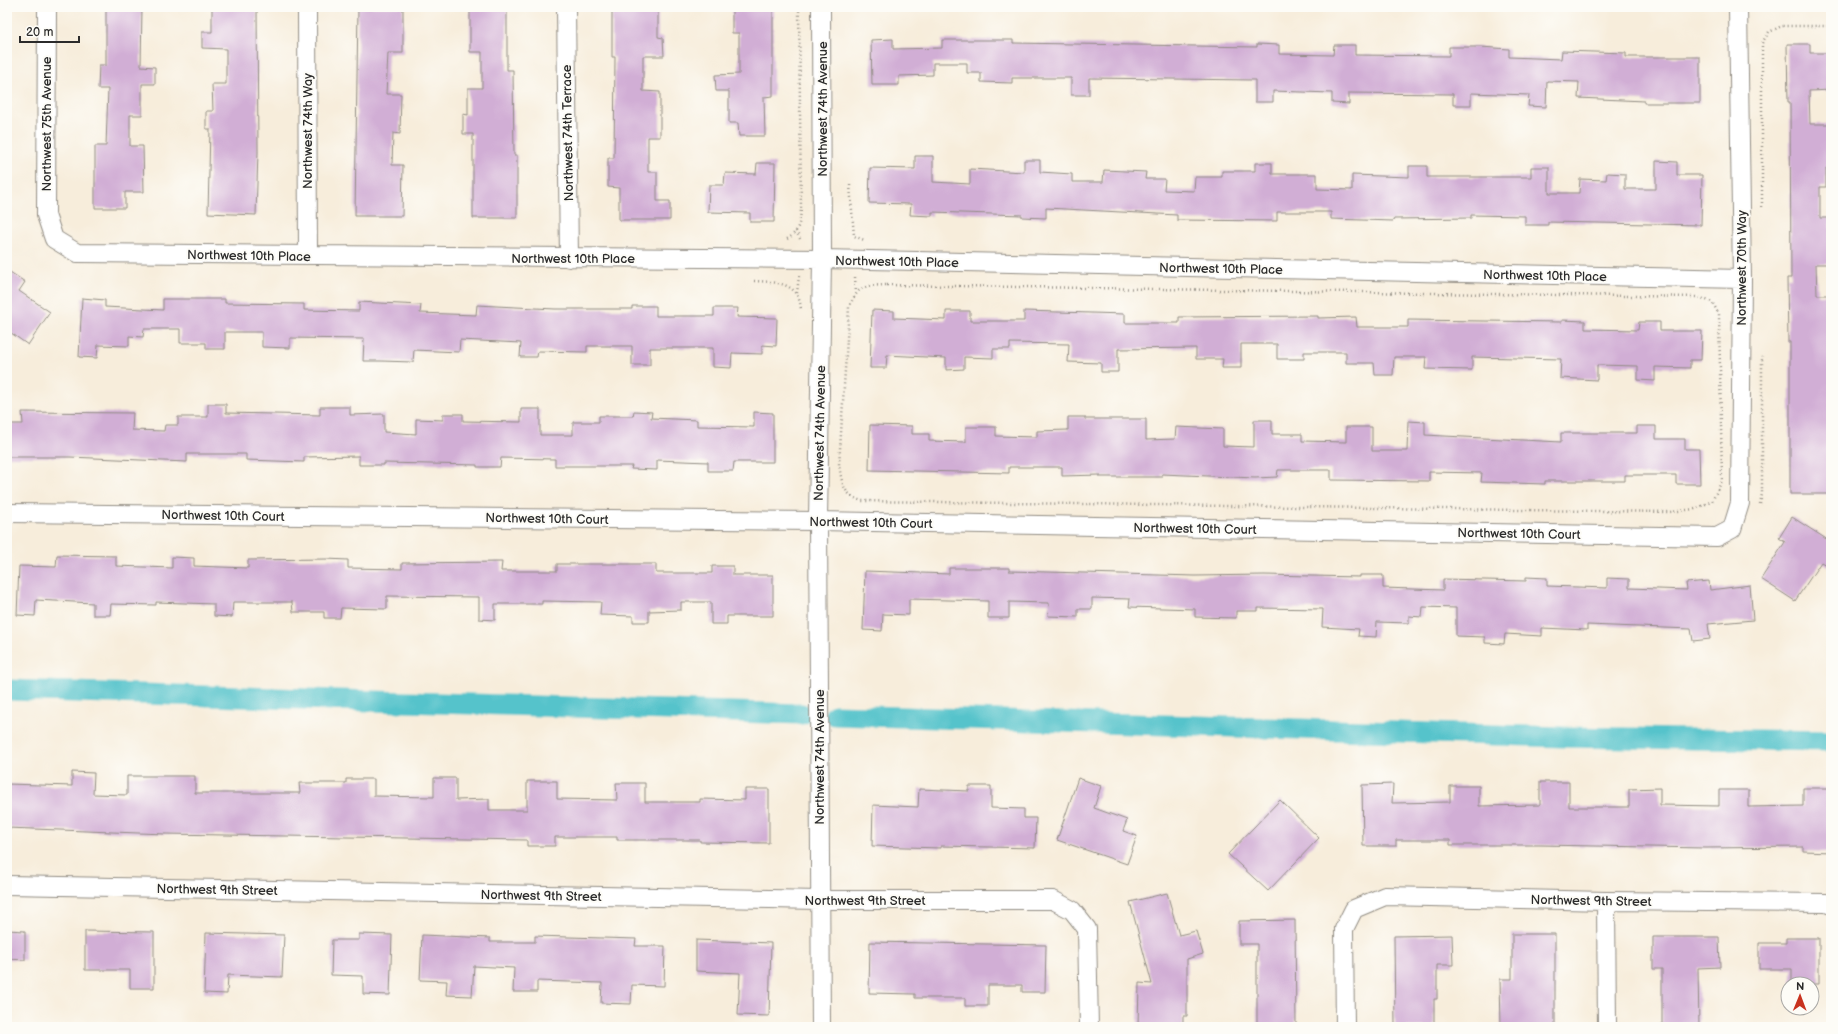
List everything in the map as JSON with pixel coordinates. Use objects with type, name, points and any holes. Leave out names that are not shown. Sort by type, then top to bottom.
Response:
[{"type":"street","name":"Northwest 75th Avenue","points":[[47,7],[46,216],[54,240]]},
{"type":"street","name":"Northwest 74th Way","points":[[307,7],[308,255]]},
{"type":"street","name":"Northwest 74th Terrace","points":[[566,7],[569,258]]},
{"type":"street","name":"Northwest 74th Avenue","points":[[821,7],[822,259],[818,521],[819,900],[821,1027]]},
{"type":"street","name":"Northwest 70th Way","points":[[1732,529],[1740,503],[1742,279],[1738,7]]},
{"type":"street","name":"Northwest 10th Place","points":[[54,240],[77,253],[822,259],[1742,279]]},
{"type":"street","name":"Northwest 10th Court","points":[[7,513],[818,521],[1716,537],[1732,529]]},
{"type":"street","name":"Northwest 9th Street","points":[[7,885],[819,900],[1053,900],[1072,910],[1087,929],[1089,1027]]},
{"type":"street","name":"Northwest 9th Street","points":[[1345,1027],[1344,929],[1354,909],[1385,896],[1606,901],[1826,903],[1831,905]]},
{"type":"street","points":[[1606,901],[1607,1027]]},
{"type":"path","points":[[781,241],[789,238],[796,232],[800,223],[800,7]]},
{"type":"path","points":[[1762,210],[1762,43],[1769,32],[1782,26],[1831,26]]},
{"type":"path","points":[[850,185],[854,236],[872,243]]},
{"type":"path","points":[[754,281],[774,282],[787,285],[796,294],[801,314]]},
{"type":"path","points":[[868,286],[1698,297],[1712,302],[1719,314],[1722,480],[1712,501],[1695,509],[1670,512],[875,501],[862,501],[851,497],[842,482],[839,465],[849,307],[856,293],[868,286]]},
{"type":"path","points":[[1759,510],[1762,494],[1762,352]]},
{"type":"building","points":[[106,7],[142,7],[141,66],[155,67],[155,84],[142,84],[142,115],[130,115],[130,146],[143,146],[144,192],[125,192],[125,208],[95,208],[95,146],[106,146],[108,89],[98,89],[99,65],[106,65]]},
{"type":"building","points":[[212,7],[257,7],[258,152],[256,215],[208,213],[210,129],[206,129],[206,111],[213,111],[212,84],[226,84],[226,49],[202,48],[202,32],[212,32]]},
{"type":"building","points":[[358,7],[403,7],[403,53],[388,53],[386,94],[401,94],[400,134],[393,133],[392,165],[403,165],[402,216],[355,216]]},
{"type":"building","points":[[470,7],[507,7],[507,70],[513,70],[514,155],[517,155],[517,218],[473,218],[473,134],[463,134],[463,114],[468,115],[468,88],[482,88],[482,52],[470,52]]},
{"type":"building","points":[[612,7],[649,7],[649,11],[658,11],[658,37],[663,38],[664,56],[643,56],[643,91],[660,92],[660,137],[648,137],[648,172],[657,172],[657,201],[670,201],[670,220],[619,220],[619,188],[608,187],[608,158],[614,158],[615,57],[612,57]]},
{"type":"building","points":[[732,7],[773,7],[773,96],[764,97],[765,136],[739,136],[738,123],[729,123],[729,91],[716,91],[715,75],[739,74],[739,33],[732,33]]},
{"type":"building","points":[[893,39],[893,49],[942,48],[942,40],[1013,40],[1013,43],[1257,47],[1257,44],[1279,45],[1279,54],[1333,55],[1334,45],[1355,45],[1355,55],[1449,56],[1449,47],[1481,47],[1509,49],[1509,57],[1561,59],[1562,51],[1626,53],[1626,57],[1700,57],[1700,103],[1644,103],[1644,101],[1578,98],[1579,82],[1547,81],[1546,107],[1528,106],[1529,95],[1471,93],[1471,105],[1453,105],[1453,94],[1349,93],[1349,104],[1332,103],[1332,93],[1273,91],[1273,102],[1255,102],[1255,80],[1089,78],[1089,95],[1071,95],[1071,78],[1012,78],[1012,83],[981,82],[981,73],[967,73],[967,63],[933,63],[933,75],[899,76],[899,85],[872,85],[871,40]]},
{"type":"building","points":[[1787,44],[1810,44],[1810,53],[1831,53],[1831,90],[1809,91],[1810,124],[1831,124],[1831,168],[1826,168],[1826,187],[1820,187],[1820,218],[1831,218],[1831,264],[1816,264],[1817,295],[1830,295],[1831,494],[1790,494],[1790,342],[1788,342],[1787,278],[1791,278],[1790,102],[1788,102]]},
{"type":"building","points":[[915,156],[933,156],[933,182],[970,184],[970,169],[1024,172],[1024,160],[1040,160],[1040,172],[1072,174],[1072,182],[1103,182],[1104,170],[1146,172],[1145,179],[1165,179],[1164,190],[1194,191],[1195,177],[1222,177],[1222,171],[1255,171],[1255,163],[1272,163],[1272,174],[1317,174],[1317,189],[1352,190],[1352,175],[1409,177],[1409,166],[1427,166],[1427,177],[1531,177],[1531,167],[1549,167],[1549,193],[1579,193],[1580,179],[1606,180],[1607,173],[1625,174],[1625,189],[1656,189],[1656,161],[1677,162],[1677,175],[1702,175],[1701,225],[1548,222],[1548,225],[1525,225],[1525,216],[1471,215],[1471,218],[1394,219],[1393,221],[1331,219],[1331,212],[1277,212],[1277,221],[1177,220],[1177,215],[1046,208],[1046,218],[1022,217],[1022,215],[932,212],[932,216],[910,215],[911,204],[869,203],[870,168],[915,169]]},
{"type":"building","points":[[757,163],[775,163],[774,222],[750,222],[750,213],[708,212],[709,185],[724,185],[725,173],[756,174]]},
{"type":"building","points":[[7,270],[25,282],[19,291],[50,312],[28,345],[7,330]]},
{"type":"building","points":[[82,298],[105,300],[105,307],[163,310],[163,299],[225,299],[225,303],[304,304],[304,310],[359,311],[359,302],[421,305],[420,313],[476,315],[477,305],[555,309],[632,309],[632,306],[656,306],[656,316],[714,316],[714,308],[738,308],[737,317],[777,318],[776,346],[762,345],[762,354],[732,353],[731,368],[713,367],[713,348],[650,348],[650,365],[632,365],[632,346],[587,346],[587,352],[538,351],[537,357],[520,357],[521,343],[460,340],[459,352],[414,350],[413,362],[363,361],[364,339],[290,338],[290,348],[262,347],[262,332],[225,332],[225,349],[206,349],[206,343],[180,343],[180,329],[144,329],[143,337],[129,336],[129,346],[98,345],[97,358],[79,357]]},
{"type":"building","points":[[872,310],[894,311],[894,318],[946,320],[946,311],[970,311],[970,321],[1024,321],[1024,311],[1125,314],[1125,323],[1179,323],[1179,317],[1356,317],[1357,327],[1408,327],[1408,320],[1562,322],[1562,320],[1585,321],[1585,329],[1638,330],[1639,322],[1660,322],[1660,331],[1702,331],[1701,360],[1690,360],[1690,368],[1655,367],[1655,381],[1638,380],[1638,366],[1597,365],[1597,380],[1560,378],[1561,359],[1472,357],[1472,370],[1425,369],[1426,357],[1394,357],[1393,375],[1375,375],[1374,363],[1346,363],[1346,352],[1304,352],[1304,359],[1277,359],[1277,344],[1241,344],[1241,368],[1222,368],[1223,359],[1196,359],[1196,348],[1118,349],[1118,372],[1101,372],[1101,363],[1068,362],[1069,344],[1010,343],[1010,349],[993,349],[993,358],[964,357],[964,369],[946,370],[946,358],[887,355],[886,368],[870,368]]},
{"type":"building","points":[[208,404],[226,404],[226,413],[320,415],[320,407],[350,407],[350,415],[384,414],[384,432],[416,434],[416,419],[443,420],[443,414],[463,414],[463,421],[521,422],[521,409],[540,409],[540,435],[573,435],[573,422],[599,422],[599,416],[633,416],[634,411],[652,412],[651,418],[697,420],[697,426],[754,427],[754,412],[773,413],[773,462],[734,462],[733,471],[708,471],[708,462],[657,460],[657,470],[631,469],[632,466],[555,466],[555,459],[501,458],[500,467],[477,467],[477,465],[384,463],[384,465],[359,465],[359,456],[304,457],[304,462],[246,460],[246,454],[187,454],[187,462],[70,457],[7,457],[7,424],[23,424],[22,412],[133,413],[132,430],[164,431],[165,425],[178,425],[178,417],[208,417]]},
{"type":"building","points":[[1068,417],[1085,417],[1085,419],[1146,419],[1146,440],[1175,439],[1176,427],[1223,429],[1223,446],[1254,447],[1254,420],[1272,420],[1272,434],[1302,434],[1302,441],[1346,442],[1346,427],[1372,427],[1372,451],[1407,451],[1408,421],[1425,422],[1425,435],[1561,442],[1561,433],[1637,433],[1637,426],[1656,426],[1656,439],[1685,439],[1685,449],[1699,449],[1700,484],[1676,484],[1676,475],[1625,475],[1625,481],[1545,481],[1545,484],[1481,482],[1482,473],[1429,472],[1429,481],[1331,480],[1331,470],[1278,470],[1277,477],[1255,478],[1162,474],[1162,477],[1100,477],[1100,475],[1062,476],[1062,467],[1009,467],[1009,473],[869,470],[870,425],[912,426],[912,434],[929,434],[929,441],[966,442],[966,427],[996,427],[996,436],[1037,437],[1037,431],[1068,430]]},
{"type":"building","points":[[1792,517],[1831,542],[1831,568],[1821,562],[1795,601],[1761,579],[1785,542],[1779,538]]},
{"type":"building","points":[[57,555],[116,556],[116,566],[172,568],[172,557],[194,558],[194,566],[248,568],[248,560],[326,559],[348,560],[348,568],[402,569],[402,563],[502,562],[501,571],[557,571],[557,564],[656,564],[656,573],[712,573],[712,566],[733,566],[733,575],[773,575],[773,616],[727,616],[727,624],[711,624],[711,602],[681,602],[681,610],[649,611],[649,622],[633,622],[633,616],[600,615],[601,602],[542,601],[542,604],[495,604],[495,620],[479,619],[479,597],[387,596],[387,609],[341,608],[340,618],[324,618],[324,612],[293,612],[292,602],[233,602],[232,617],[214,616],[214,604],[156,602],[156,605],[111,604],[110,615],[93,615],[93,603],[36,600],[35,616],[17,615],[19,566],[56,567]]},
{"type":"building","points":[[949,568],[1009,568],[1009,571],[1195,576],[1264,575],[1360,577],[1360,575],[1383,575],[1383,588],[1443,590],[1443,579],[1526,581],[1526,577],[1547,578],[1547,586],[1607,588],[1607,578],[1629,579],[1629,588],[1687,590],[1686,583],[1709,581],[1710,590],[1750,585],[1753,620],[1708,624],[1710,639],[1693,641],[1691,629],[1587,625],[1587,630],[1542,628],[1542,636],[1505,634],[1504,644],[1485,643],[1485,637],[1456,636],[1456,608],[1423,607],[1422,617],[1409,616],[1409,623],[1377,622],[1376,637],[1358,636],[1359,629],[1322,627],[1323,609],[1258,608],[1258,611],[1236,611],[1236,618],[1195,617],[1195,609],[1129,607],[1130,599],[1092,598],[1092,609],[1078,609],[1078,617],[1048,616],[1049,603],[1009,602],[1009,618],[988,618],[988,601],[909,599],[909,615],[883,614],[882,631],[863,630],[865,571],[949,574]]},
{"type":"building","points":[[72,772],[94,773],[93,794],[127,795],[127,776],[195,776],[195,793],[300,793],[299,783],[346,783],[346,779],[374,779],[374,796],[434,797],[434,778],[456,778],[456,800],[489,799],[489,810],[527,810],[527,781],[557,781],[557,799],[617,800],[616,783],[645,783],[645,802],[700,802],[700,799],[745,800],[745,789],[769,789],[769,843],[700,842],[700,840],[617,840],[617,837],[555,837],[555,846],[527,846],[527,840],[165,834],[7,828],[7,784],[72,786]]},
{"type":"building","points":[[1078,778],[1101,786],[1094,808],[1127,820],[1123,831],[1137,836],[1127,864],[1057,840]]},
{"type":"building","points":[[1540,782],[1569,782],[1569,807],[1629,807],[1629,789],[1660,788],[1660,805],[1719,806],[1719,790],[1749,790],[1749,807],[1803,806],[1803,788],[1831,788],[1831,852],[1803,851],[1803,847],[1705,848],[1450,845],[1450,840],[1396,840],[1396,846],[1363,846],[1362,785],[1393,784],[1392,803],[1450,802],[1450,786],[1479,786],[1479,806],[1540,805]]},
{"type":"building","points":[[969,786],[991,786],[991,808],[1024,809],[1024,818],[1036,818],[1035,848],[872,846],[873,805],[918,807],[919,789],[969,791]]},
{"type":"building","points":[[1280,800],[1319,838],[1268,891],[1228,854]]},
{"type":"building","points":[[1167,893],[1179,935],[1196,931],[1203,954],[1187,959],[1187,1016],[1183,1016],[1183,1027],[1138,1027],[1139,983],[1152,984],[1130,902]]},
{"type":"building","points":[[1295,920],[1296,1027],[1257,1027],[1257,944],[1239,944],[1239,921]]},
{"type":"building","points":[[7,930],[25,931],[25,960],[7,959]]},
{"type":"building","points":[[85,931],[154,932],[154,988],[130,988],[130,970],[85,970]]},
{"type":"building","points":[[206,933],[284,935],[282,977],[228,975],[227,994],[204,993]]},
{"type":"building","points":[[359,934],[392,935],[390,995],[363,994],[363,976],[331,975],[332,940],[359,940]]},
{"type":"building","points":[[1512,934],[1555,934],[1555,1027],[1501,1027],[1500,979],[1512,979]]},
{"type":"building","points":[[422,935],[490,938],[490,942],[535,942],[535,936],[636,939],[635,946],[665,946],[664,986],[632,985],[631,1004],[601,1003],[602,983],[537,981],[537,992],[513,992],[514,968],[474,966],[472,996],[446,995],[447,981],[420,980]]},
{"type":"building","points":[[1452,935],[1453,965],[1437,965],[1437,999],[1434,999],[1434,1027],[1395,1027],[1394,936]]},
{"type":"building","points":[[1653,937],[1719,937],[1720,967],[1698,968],[1699,1027],[1662,1027],[1662,969],[1653,969]]},
{"type":"building","points":[[1786,938],[1819,938],[1819,976],[1792,976],[1792,969],[1759,969],[1759,943],[1786,943]]},
{"type":"building","points":[[696,940],[771,943],[769,1016],[738,1015],[740,973],[696,971]]},
{"type":"building","points":[[870,942],[1046,945],[1045,992],[1022,992],[1022,985],[988,985],[988,1006],[965,1006],[965,998],[915,998],[915,994],[869,993]]},
{"type":"waterway","points":[[7,690],[802,714]]},
{"type":"waterway","points":[[835,715],[1563,737],[1831,741]]}]
